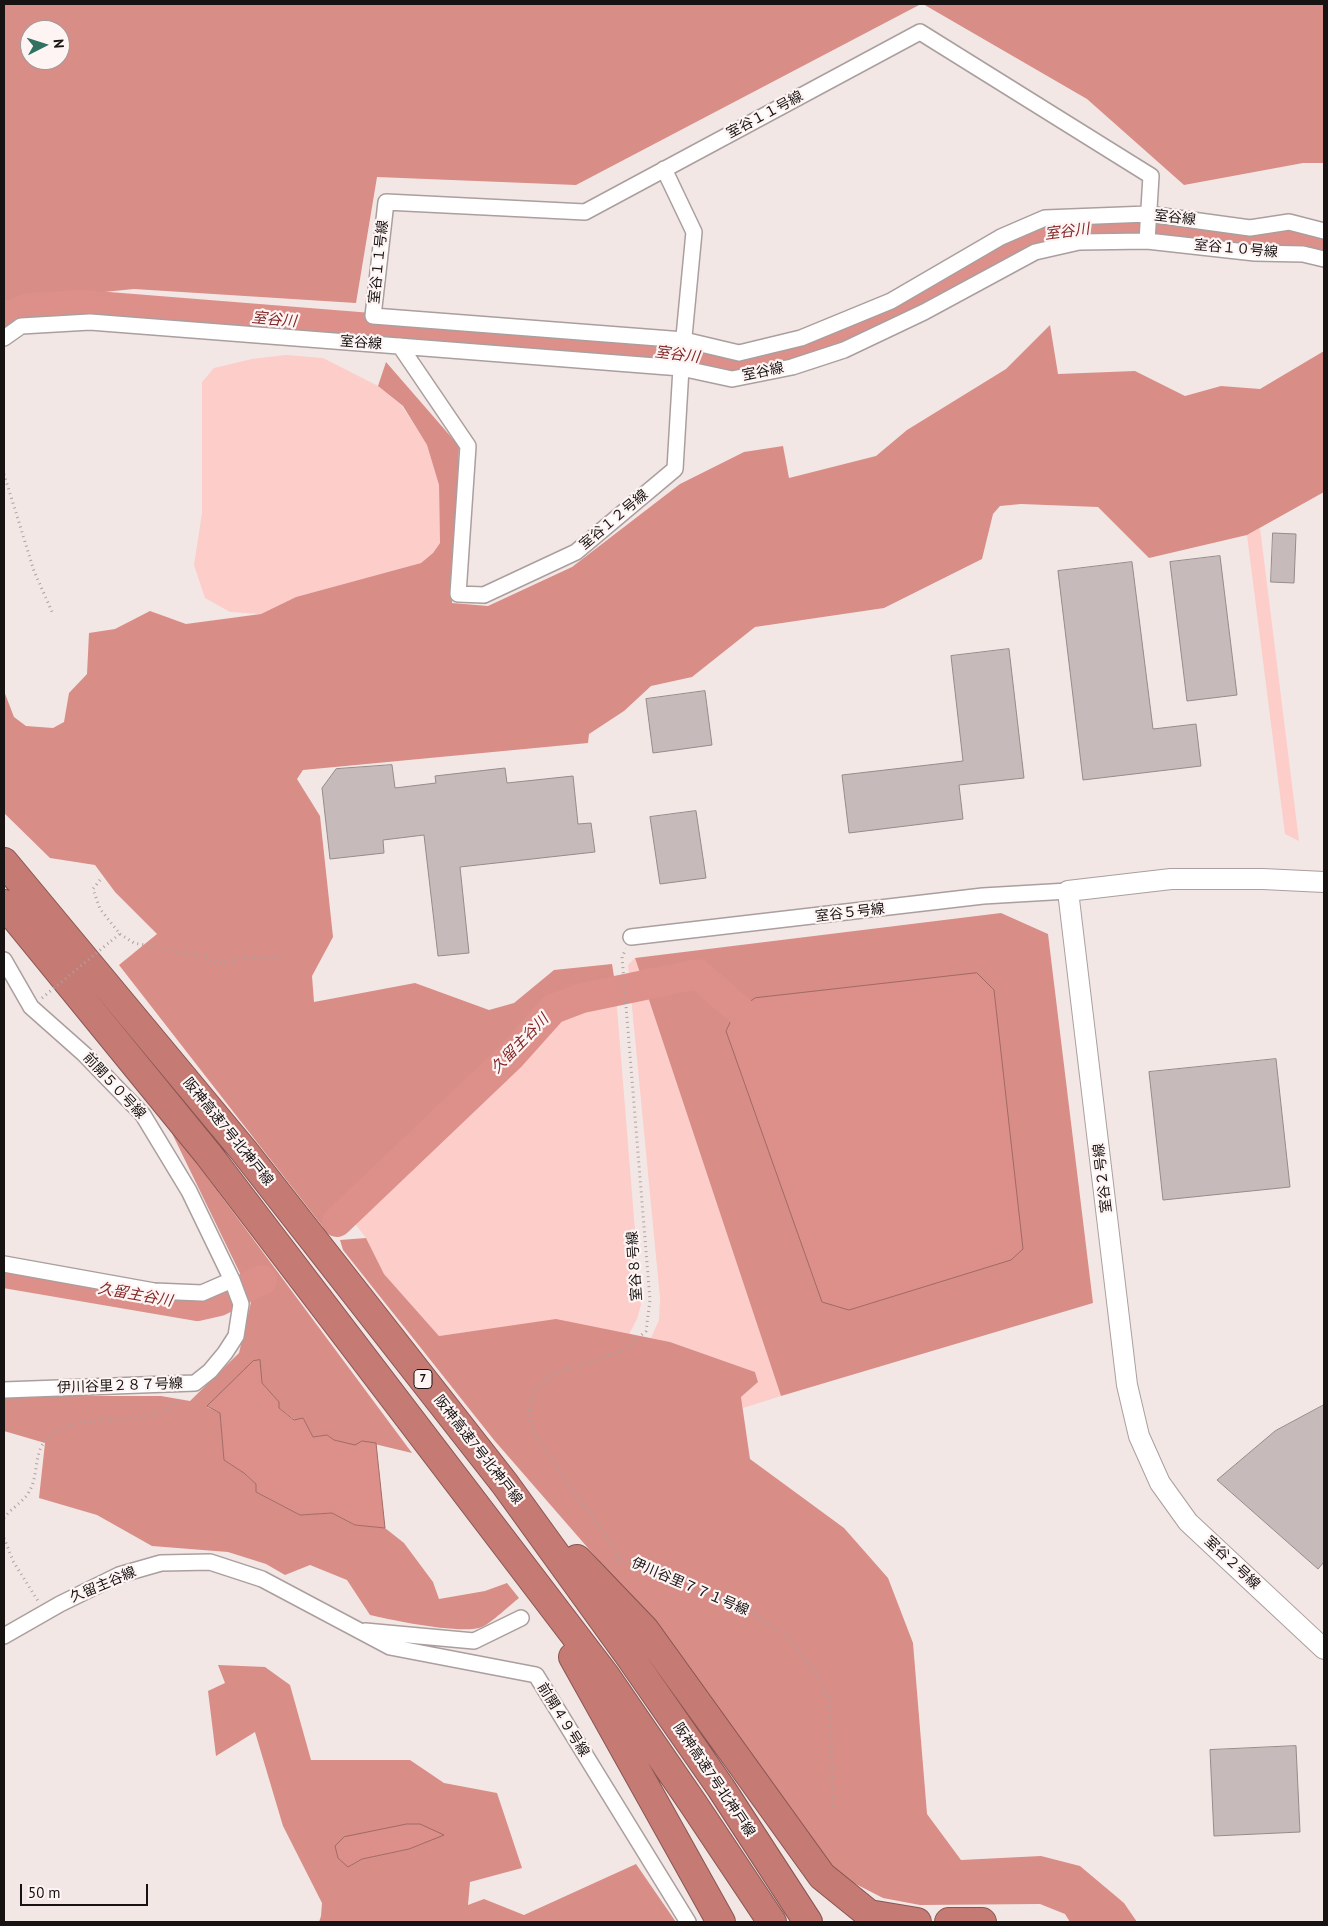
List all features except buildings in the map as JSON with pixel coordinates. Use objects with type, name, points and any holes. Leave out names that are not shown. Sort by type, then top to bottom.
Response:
[{"type":"highway","name":"阪神高速7号北神戸線","points":[[4,862],[244,1151],[505,1484],[636,1665],[721,1788],[808,1922]]},
{"type":"highway","points":[[4,904],[208,1154],[605,1675],[772,1922]]},
{"type":"highway","points":[[505,1484],[645,1630],[822,1876],[869,1914],[918,1922]]},
{"type":"highway","points":[[523,1567],[721,1922]]},
{"type":"highway","points":[[949,1922],[982,1922]]},
{"type":"street","name":"室谷１１号線","points":[[920,32],[1151,176],[1148,214],[1045,218],[1001,237],[891,301],[801,338],[739,353],[684,340],[373,316],[386,202],[585,212],[920,32]]},
{"type":"street","name":"室谷１２号線","points":[[400,346],[468,446],[458,594],[484,595],[576,552],[674,469],[681,368],[694,232],[664,169]]},
{"type":"street","name":"室谷線","points":[[4,338],[21,326],[90,322],[681,368],[732,379],[792,366],[844,350],[924,312],[1035,252],[1079,242],[1147,240],[1148,214],[1250,228],[1289,222],[1324,231]]},
{"type":"street","name":"室谷１０号線","points":[[1147,240],[1255,254],[1303,254],[1324,259]]},
{"type":"street","points":[[1068,891],[1171,879],[1263,879],[1324,882]]},
{"type":"street","name":"室谷５号線","points":[[631,937],[983,896],[1068,891]]},
{"type":"street","name":"室谷２号線","points":[[1068,891],[1126,1385],[1139,1436],[1160,1483],[1188,1522],[1324,1649]]},
{"type":"street","name":"前開５０号線","points":[[4,960],[31,1007],[84,1054],[143,1115],[189,1191],[235,1289]]},
{"type":"street","points":[[4,1264],[154,1291],[202,1293],[235,1289]]},
{"type":"street","name":"伊川谷里２８７号線","points":[[4,1390],[194,1383],[210,1370],[225,1353],[236,1336],[240,1304],[235,1289]]},
{"type":"street","name":"久留主谷線","points":[[4,1636],[44,1612],[119,1575],[161,1562],[210,1562],[262,1579],[356,1630]]},
{"type":"street","points":[[356,1630],[474,1642],[521,1618]]},
{"type":"street","name":"前開４９号線","points":[[356,1630],[390,1647],[536,1675],[688,1922]]},
{"type":"path","points":[[4,474],[34,571],[52,614]]},
{"type":"path","points":[[100,880],[93,889],[100,908],[120,934],[134,943],[206,957],[222,964],[241,958],[280,958]]},
{"type":"path","points":[[42,998],[120,934]]},
{"type":"path","name":"室谷８号線","points":[[621,1558],[534,1434],[529,1414],[533,1392],[552,1374],[625,1350],[646,1331],[650,1300],[622,958],[631,937]]},
{"type":"path","points":[[4,1518],[30,1490],[40,1447],[47,1438],[61,1428],[79,1422],[157,1414],[170,1408],[194,1383]]},
{"type":"path","points":[[4,1538],[13,1561],[44,1612]]},
{"type":"path","name":"伊川谷里７７１号線","points":[[606,1564],[621,1558],[747,1610],[787,1636],[813,1670],[830,1701],[833,1814]]},
{"type":"shaded area","points":[[4,4],[921,4],[576,185],[377,177],[356,303],[134,289],[4,302]]},
{"type":"shaded area","points":[[923,4],[1324,4],[1324,163],[1303,163],[1184,185],[1087,99]]},
{"type":"shaded area","points":[[1050,325],[1058,374],[1135,371],[1185,396],[1221,386],[1260,389],[1324,351],[1324,492],[1247,535],[1149,558],[1098,507],[1021,504],[1000,506],[993,514],[982,559],[884,608],[755,627],[692,677],[651,686],[624,711],[589,734],[588,743],[303,770],[297,779],[320,816],[333,937],[312,976],[314,1002],[415,983],[489,1010],[514,1003],[554,970],[612,964],[615,983],[582,987],[550,1002],[323,1227],[119,965],[157,934],[115,892],[95,865],[50,858],[4,813],[4,691],[14,717],[26,726],[53,728],[64,722],[69,693],[87,674],[89,633],[115,629],[150,611],[186,624],[261,614],[296,597],[421,563],[433,553],[440,543],[439,485],[427,445],[403,406],[378,386],[386,362],[459,446],[452,603],[488,606],[572,567],[680,484],[744,452],[783,446],[789,478],[876,456],[907,430],[1006,369]]},
{"type":"shaded area","points":[[286,355],[323,358],[378,386],[402,406],[427,445],[439,485],[440,543],[433,553],[421,563],[296,597],[261,614],[230,612],[205,598],[194,565],[202,513],[202,382],[214,368],[252,359]]},
{"type":"shaded area","points":[[1260,528],[1299,841],[1285,834],[1247,535]]},
{"type":"shaded area","points":[[1001,913],[1048,934],[1093,1303],[781,1396],[635,958]]},
{"type":"shaded area","points":[[635,958],[781,1396],[743,1408],[741,1397],[758,1382],[755,1372],[670,1342],[651,1338],[659,1320],[660,1298],[628,965]]},
{"type":"shaded area","points":[[977,973],[994,990],[1023,1249],[1011,1260],[849,1310],[822,1302],[726,1031],[735,1012],[755,998]]},
{"type":"shaded area","points":[[615,983],[641,1305],[637,1319],[629,1334],[556,1320],[439,1336],[384,1274],[366,1238],[353,1221],[423,1159],[559,1018],[570,1010],[586,1007],[585,987]]},
{"type":"shaded area","points":[[167,1123],[412,1453],[362,1441],[355,1446],[334,1440],[327,1435],[313,1437],[303,1418],[295,1420],[279,1408],[278,1402],[262,1383],[259,1360],[207,1407],[220,1413],[224,1460],[244,1473],[256,1484],[256,1492],[300,1515],[332,1513],[355,1525],[385,1528],[404,1543],[433,1582],[439,1599],[485,1591],[507,1583],[519,1598],[486,1625],[473,1629],[444,1628],[370,1615],[347,1580],[310,1565],[285,1575],[266,1564],[228,1552],[152,1546],[97,1515],[39,1498],[45,1443],[4,1431],[4,1396],[161,1396],[190,1401],[239,1353],[252,1298]]},
{"type":"shaded area","points":[[366,1238],[384,1274],[439,1336],[556,1319],[670,1342],[755,1372],[758,1382],[741,1397],[750,1459],[844,1528],[888,1578],[913,1643],[927,1814],[961,1860],[1041,1856],[1080,1866],[1124,1903],[1137,1922],[1070,1922],[1065,1914],[1040,1904],[920,1905],[883,1898],[846,1879],[818,1855],[648,1617],[494,1440],[343,1250],[340,1240]]},
{"type":"shaded area","points":[[260,1360],[262,1383],[279,1402],[279,1408],[294,1420],[303,1418],[313,1437],[327,1435],[334,1440],[355,1445],[362,1441],[376,1443],[385,1528],[355,1525],[332,1513],[300,1515],[256,1492],[256,1484],[244,1473],[224,1460],[220,1413],[207,1406],[253,1361]]},
{"type":"shaded area","points":[[218,1665],[265,1667],[290,1685],[311,1760],[410,1760],[444,1783],[497,1793],[522,1868],[470,1882],[468,1905],[484,1899],[524,1915],[636,1864],[676,1922],[319,1922],[322,1903],[283,1826],[255,1732],[216,1756],[208,1691],[225,1683]],"holes":[[[407,1824],[409,1849],[361,1859],[349,1867]]]},
{"type":"shaded area","points":[[407,1824],[420,1824],[444,1835],[409,1849],[362,1859],[348,1867],[338,1858],[335,1846],[344,1837]]},
{"type":"waterway","name":"室谷川","points":[[4,319],[27,308],[83,305],[621,348],[736,363],[807,348],[878,322],[935,294],[1023,239],[1063,229],[1163,226],[1252,240],[1313,243],[1324,246]]},
{"type":"waterway","name":"久留主谷川","points":[[337,1222],[510,1057],[553,1009],[582,998],[698,974],[764,1032]]},
{"type":"waterway","name":"久留主谷川","points":[[4,1273],[197,1306],[219,1301],[262,1280]]}]
